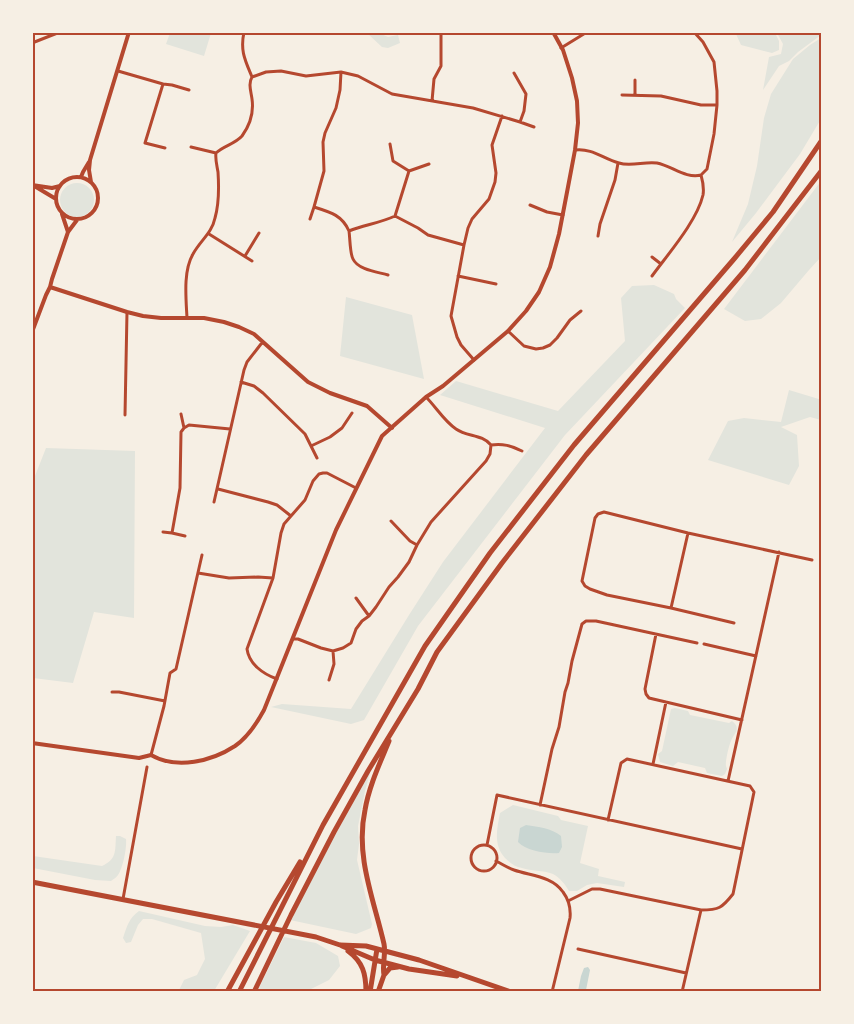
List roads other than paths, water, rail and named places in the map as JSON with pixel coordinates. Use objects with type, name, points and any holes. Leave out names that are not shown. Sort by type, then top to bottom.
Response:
[{"type":"highway","points":[[227,992],[271,910],[323,825],[424,646],[490,553],[574,445],[734,259],[772,212],[822,140]]},
{"type":"highway","points":[[254,992],[334,832],[418,689],[437,652],[502,563],[586,455],[745,270],[822,170]]},
{"type":"highway","points":[[378,992],[384,975],[385,946],[364,867],[362,826],[371,786],[396,724]]},
{"type":"highway","points":[[239,992],[323,825]]},
{"type":"highway","points":[[32,882],[316,937],[375,960],[403,968]]},
{"type":"highway","points":[[340,945],[366,946],[419,960],[511,992]]},
{"type":"highway","points":[[340,945],[353,955],[361,966],[368,992]]},
{"type":"highway","points":[[368,992],[378,949]]},
{"type":"highway","points":[[384,975],[390,968],[403,968],[469,978]]},
{"type":"street","points":[[32,43],[60,32]]},
{"type":"street","points":[[91,182],[90,160],[129,32]]},
{"type":"street","points":[[244,32],[242,42],[243,56],[252,77]]},
{"type":"street","points":[[432,101],[434,79],[442,58],[441,32]]},
{"type":"street","points":[[32,743],[139,758],[151,755],[159,759],[191,762],[214,757],[236,745],[260,719],[336,530],[382,436],[426,397],[443,386],[508,331],[539,292],[550,267],[555,254],[563,215],[578,124],[577,101],[572,78],[553,32]]},
{"type":"street","points":[[561,48],[587,32]]},
{"type":"street","points":[[575,150],[593,152],[618,163],[658,163],[689,176],[701,176],[707,169],[714,134],[717,105],[714,62],[703,42],[694,32]]},
{"type":"street","points":[[118,71],[189,90]]},
{"type":"street","points":[[192,147],[216,153],[232,144],[241,136],[250,123],[253,111],[249,82],[252,77],[266,72],[281,71],[306,76],[341,72],[358,76],[392,94],[473,108],[534,128]]},
{"type":"street","points":[[310,219],[324,171],[323,142],[336,108],[341,72]]},
{"type":"street","points":[[514,73],[526,94],[524,111],[520,122]]},
{"type":"street","points":[[635,80],[635,95]]},
{"type":"street","points":[[163,84],[145,143],[164,148]]},
{"type":"street","points":[[622,94],[661,96],[702,105],[717,105]]},
{"type":"street","points":[[474,360],[461,345],[451,316],[468,228],[472,219],[490,199],[493,191],[496,173],[492,145],[502,116]]},
{"type":"street","points":[[390,144],[393,161],[409,170],[429,164]]},
{"type":"street","points":[[187,318],[187,266],[197,247],[209,234],[214,225],[216,215],[218,170],[216,153]]},
{"type":"street","points":[[81,177],[90,160]]},
{"type":"street","points":[[598,236],[601,218],[618,163]]},
{"type":"street","points":[[349,232],[361,226],[395,216],[409,170]]},
{"type":"street","points":[[652,276],[691,222],[697,210],[703,195],[701,176]]},
{"type":"street","points":[[34,186],[52,188],[60,186],[70,178],[81,177],[91,182],[98,193],[99,199],[94,211],[84,219],[77,220],[70,219],[62,214]]},
{"type":"street","points":[[34,186],[56,199]]},
{"type":"street","points":[[60,186],[56,199],[68,232]]},
{"type":"street","points":[[530,205],[547,212],[563,215]]},
{"type":"street","points":[[314,207],[330,212],[341,218],[346,224],[353,259],[358,265],[388,275]]},
{"type":"street","points":[[395,216],[428,235],[464,245]]},
{"type":"street","points":[[32,332],[50,287],[68,232],[77,220]]},
{"type":"street","points":[[245,256],[259,233]]},
{"type":"street","points":[[209,234],[252,261]]},
{"type":"street","points":[[652,257],[661,264]]},
{"type":"street","points":[[458,276],[496,284]]},
{"type":"street","points":[[50,287],[127,312],[152,317],[204,318],[232,324],[254,334],[308,382],[330,393],[367,406],[392,428]]},
{"type":"street","points":[[508,331],[524,346],[536,349],[543,348],[550,345],[570,320],[581,311]]},
{"type":"street","points":[[125,415],[127,312]]},
{"type":"street","points":[[214,502],[247,362],[264,342]]},
{"type":"street","points":[[241,382],[254,386],[305,434],[317,458]]},
{"type":"street","points":[[426,397],[456,429],[480,437],[491,445],[500,444],[522,451]]},
{"type":"street","points":[[311,446],[330,437],[342,428],[352,413]]},
{"type":"street","points":[[172,533],[180,488],[182,432],[184,428],[181,414]]},
{"type":"street","points":[[184,428],[188,425],[196,425],[230,429]]},
{"type":"street","points":[[292,638],[333,651],[351,643],[362,621],[369,616],[409,562],[431,522],[486,461],[490,454],[491,445]]},
{"type":"street","points":[[277,679],[258,669],[248,655],[247,649],[273,578],[284,524],[305,500],[313,481],[319,474],[331,474],[356,488]]},
{"type":"street","points":[[218,489],[277,505],[291,516]]},
{"type":"street","points":[[734,623],[607,595],[585,586],[582,581],[594,518],[604,512],[688,533],[812,560]]},
{"type":"street","points":[[391,521],[410,541],[417,545]]},
{"type":"street","points":[[163,532],[185,536]]},
{"type":"street","points":[[671,608],[688,533]]},
{"type":"street","points":[[728,781],[780,552]]},
{"type":"street","points":[[151,755],[170,673],[176,669],[202,555]]},
{"type":"street","points":[[198,573],[228,578],[258,576],[273,578]]},
{"type":"street","points":[[356,598],[369,616]]},
{"type":"street","points":[[540,805],[552,749],[559,727],[573,656],[582,624],[586,621],[596,621],[697,643]]},
{"type":"street","points":[[656,634],[645,689],[649,698],[742,720]]},
{"type":"street","points":[[704,644],[756,656]]},
{"type":"street","points":[[329,680],[334,664],[333,651]]},
{"type":"street","points":[[112,692],[164,701]]},
{"type":"street","points":[[652,764],[666,702]]},
{"type":"street","points":[[568,901],[592,889],[600,889],[701,910],[712,910],[724,906],[733,894],[754,792],[750,786],[627,759],[621,763],[608,820]]},
{"type":"street","points":[[123,899],[147,767]]},
{"type":"street","points":[[487,845],[497,795],[742,849]]},
{"type":"street","points":[[480,845],[487,845],[496,853],[495,865],[488,870],[480,870],[473,865],[471,857],[474,850],[480,845]]},
{"type":"street","points":[[496,861],[512,869],[553,882],[560,887],[568,901],[571,909],[570,918],[552,992]]},
{"type":"street","points":[[682,992],[701,910]]},
{"type":"street","points":[[578,949],[686,974]]}]
